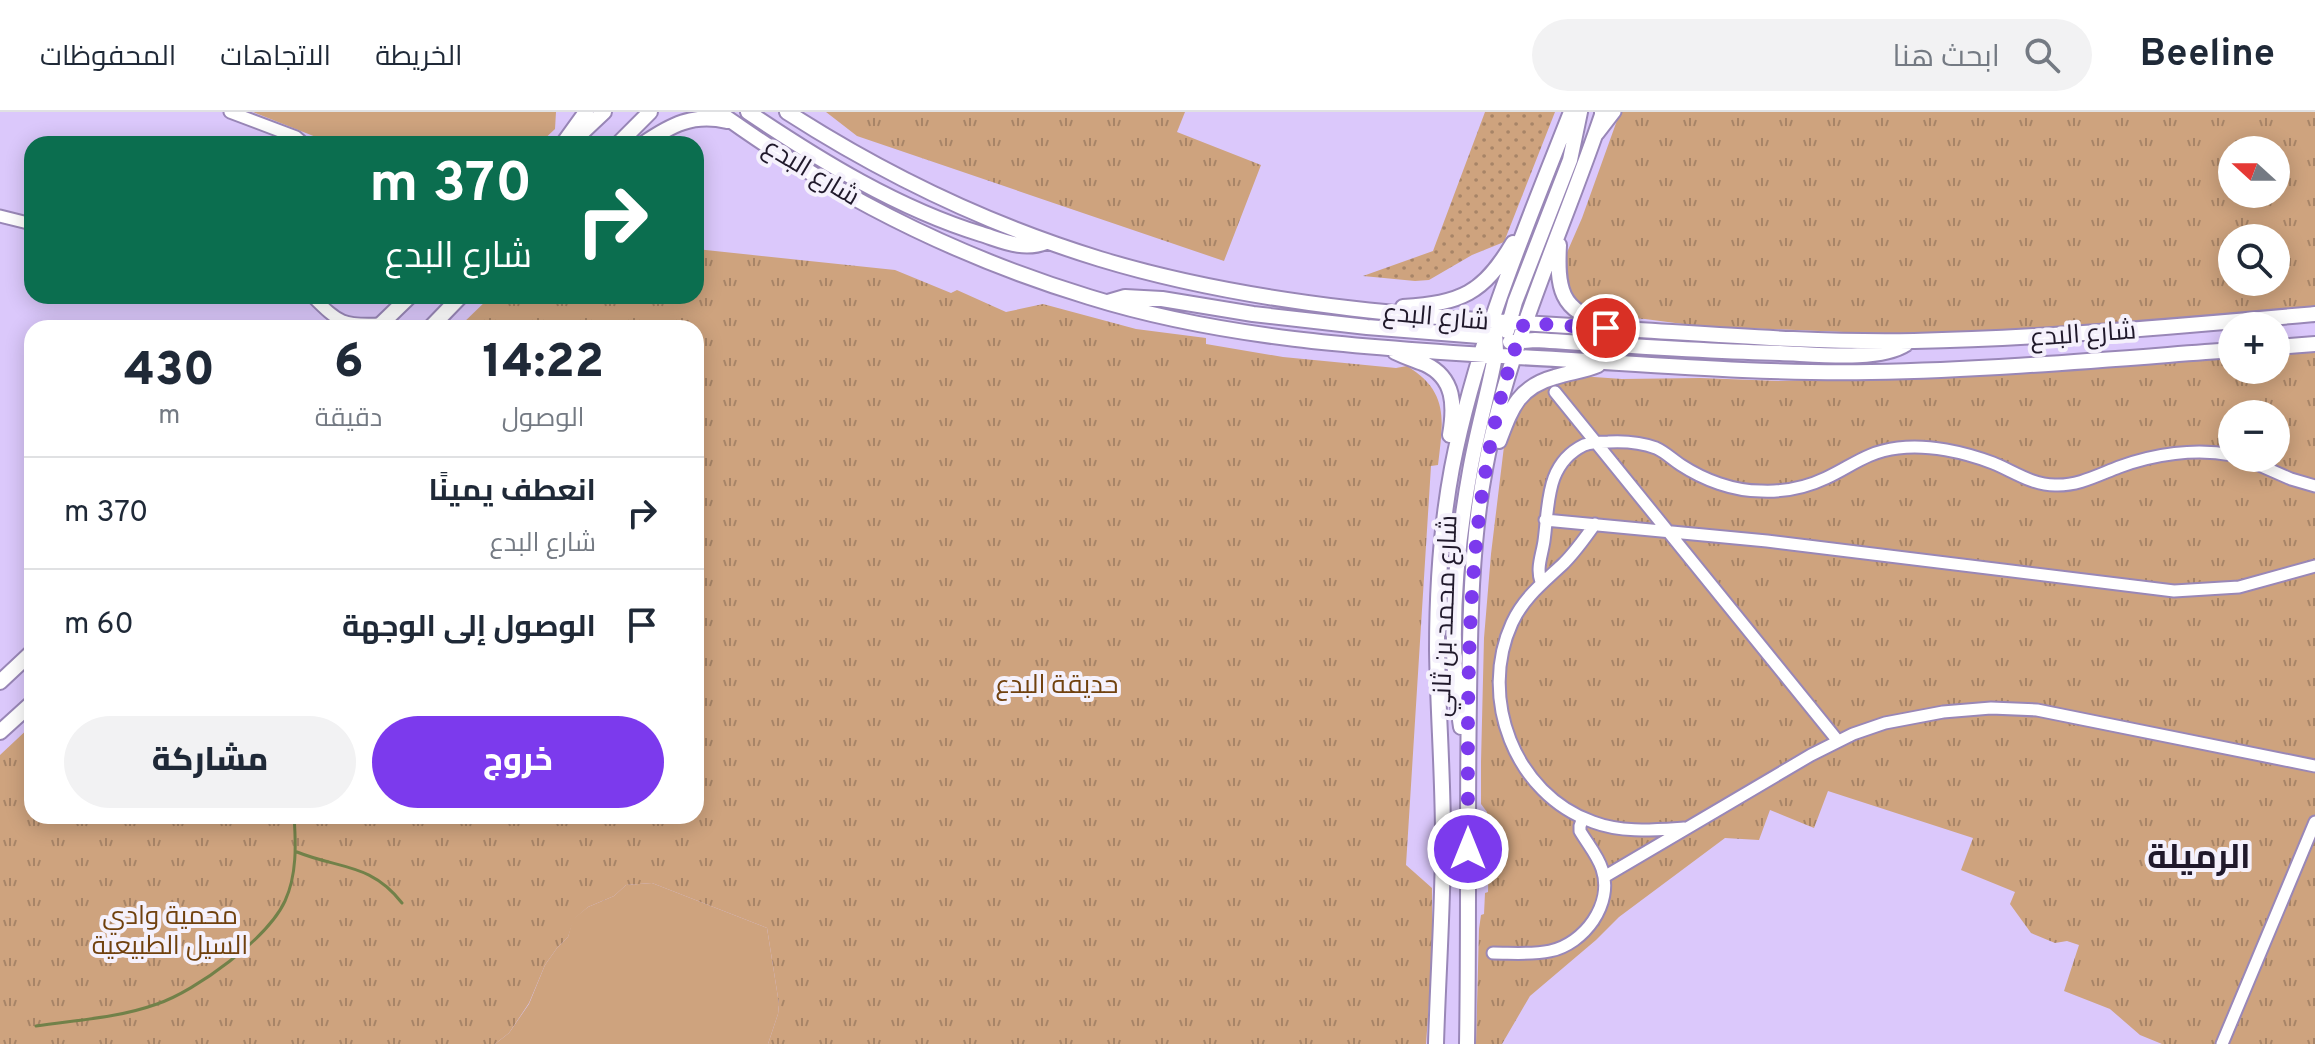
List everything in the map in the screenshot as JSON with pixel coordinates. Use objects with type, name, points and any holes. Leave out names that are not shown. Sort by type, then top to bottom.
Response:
[{"type":"main road","points":[[569,136],[586,112]]},
{"type":"main road","points":[[578,136],[604,112]]},
{"type":"main road","points":[[626,136],[650,112]]},
{"type":"main road","name":"شارع البدع","points":[[718,112],[789,160],[918,232],[1022,274],[1107,302],[1157,316],[1250,333],[1388,347],[1501,343],[1602,363],[1763,371],[1872,372],[2218,351]]},
{"type":"main road","points":[[748,112],[849,175],[926,215],[1018,246],[1046,241]]},
{"type":"main road","name":"شارع البدع","points":[[787,112],[877,167],[954,205],[1112,263],[1258,295],[1379,311],[1491,321],[1501,343]]},
{"type":"main road","points":[[1491,321],[1527,219],[1571,112]]},
{"type":"main road","points":[[1468,758],[1460,722],[1455,666],[1457,574],[1470,468],[1501,343],[1570,160],[1580,112]]},
{"type":"main road","points":[[1524,323],[1603,112]]},
{"type":"main road","points":[[659,136],[695,118],[715,118],[734,123]]},
{"type":"main road","points":[[1379,311],[1458,299],[1476,289],[1490,277],[1527,219]]},
{"type":"main road","points":[[1561,229],[1558,278],[1564,297],[1572,306],[1580,313],[1597,319],[1637,323],[1665,331]]},
{"type":"main road","points":[[1107,302],[1125,297],[1152,298],[1253,314],[1501,343],[1846,355],[1886,352],[1910,341]]},
{"type":"main road","points":[[385,320],[402,304]]},
{"type":"main road","points":[[438,320],[453,304]]},
{"type":"main road","name":"شارع البدع","points":[[1501,343],[1524,323],[1910,341],[2071,335],[2315,314]]},
{"type":"main road","name":"شارع محمد بن ثاني","points":[[1436,1044],[1443,838],[1437,649],[1445,521],[1461,427],[1501,343]]},
{"type":"main road","name":"شارع محمد بن ثاني","points":[[1467,1044],[1468,758],[1474,561],[1501,343]]},
{"type":"main road","points":[[2290,346],[2315,344]]},
{"type":"main road","points":[[1388,347],[1435,369],[1446,380],[1454,406],[1447,446],[1452,471]]},
{"type":"main road","points":[[1485,471],[1509,413],[1522,395],[1545,380],[1602,363]]},
{"type":"main road","points":[[0,682],[24,660]]},
{"type":"main road","points":[[0,732],[24,710]]},
{"type":"street","points":[[230,112],[293,136]]},
{"type":"street","points":[[1593,141],[1615,112]]},
{"type":"street","points":[[0,216],[24,222]]},
{"type":"street","points":[[320,304],[339,320]]},
{"type":"street","points":[[329,313],[331,320]]},
{"type":"street","points":[[1555,392],[1838,741]]},
{"type":"street","points":[[1541,582],[1539,567],[1549,489],[1558,470],[1580,448],[1596,442],[1644,444],[1660,450],[1708,479],[1735,488],[1763,491],[1803,486],[1826,478],[1868,455],[1905,447],[1931,448],[1975,457],[2028,480],[2052,485],[2074,484],[2157,456],[2218,453]]},
{"type":"street","points":[[2277,472],[2315,486]]},
{"type":"street","points":[[1545,520],[1767,541],[2174,591],[2253,584],[2315,566]]},
{"type":"street","points":[[1595,524],[1577,549],[1541,582],[1516,614],[1506,638],[1500,676],[1502,715],[1510,739],[1529,774],[1553,799],[1583,818],[1633,830],[1688,827]]},
{"type":"street","points":[[1604,877],[1838,741],[1900,719],[1943,712],[2007,708],[2052,713],[2315,766]]},
{"type":"street","points":[[1493,953],[1549,951],[1574,941],[1587,929],[1598,912],[1604,892],[1604,877],[1600,863],[1580,831],[1583,818]]},
{"type":"street","points":[[2222,1044],[2315,822]]},
{"type":"green space","points":[[253,112],[556,112],[555,129],[548,136],[313,136]]},
{"type":"green space","points":[[826,112],[1185,112],[1177,132],[1261,165],[1224,261],[857,136]]},
{"type":"green space","points":[[1485,112],[1555,112],[1504,242],[1472,255],[1429,280],[1363,276],[1433,251]]},
{"type":"green space","points":[[1620,112],[2315,112],[2315,306],[2218,312],[2218,315],[2078,327],[1891,334],[1698,326],[1593,314],[1567,296],[1565,257]]},
{"type":"green space","name":"حديقة البدع","points":[[704,250],[895,270],[951,293],[957,290],[1006,312],[1043,304],[1136,329],[1206,338],[1206,344],[1283,357],[1396,368],[1407,366],[1421,376],[1437,397],[1442,422],[1438,465],[1431,466],[1406,865],[1432,888],[1432,964],[1426,1044],[768,1044],[779,1004],[767,928],[652,883],[626,885],[614,896],[588,907],[574,919],[568,937],[545,965],[529,1003],[509,1033],[495,1044],[0,1044],[0,755],[24,732],[24,824],[704,824],[704,320],[466,320],[483,304],[704,304]]},
{"type":"green space","points":[[2315,352],[2315,1044],[2162,1044],[2140,1035],[2110,1009],[2064,991],[2079,945],[2067,941],[2055,943],[2031,933],[2010,904],[2015,892],[1961,870],[1973,838],[1828,791],[1814,828],[1770,810],[1759,840],[1725,838],[1619,917],[1530,996],[1502,1044],[1476,1044],[1479,929],[1481,915],[1484,914],[1485,893],[1488,892],[1489,853],[1485,853],[1487,812],[1481,804],[1481,762],[1484,638],[1491,554],[1505,438],[1510,420],[1535,390],[1580,376],[1779,381],[2039,371],[2218,359],[2218,384],[2290,384],[2290,354]]},
{"type":"green space","points":[[652,883],[767,928],[779,1004],[768,1044],[495,1044],[509,1033],[529,1004],[545,965],[568,937],[573,919],[588,907],[614,896],[626,885]]},
{"type":"waterway","points":[[36,1026],[142,1009],[191,988],[229,962],[263,931],[285,901],[294,870],[294,824]]},
{"type":"waterway","points":[[297,852],[366,874],[390,890],[402,903]]},
{"type":"district","name":"الرميلة","points":[[2199,856]]},
{"type":"route","points":[[1468,849],[1469,665],[1474,561],[1485,471],[1507,375],[1524,323],[1606,328]]},
{"type":"park label","name":"محمية وادي السيل الطبيعية","points":[[170,930]]}]
